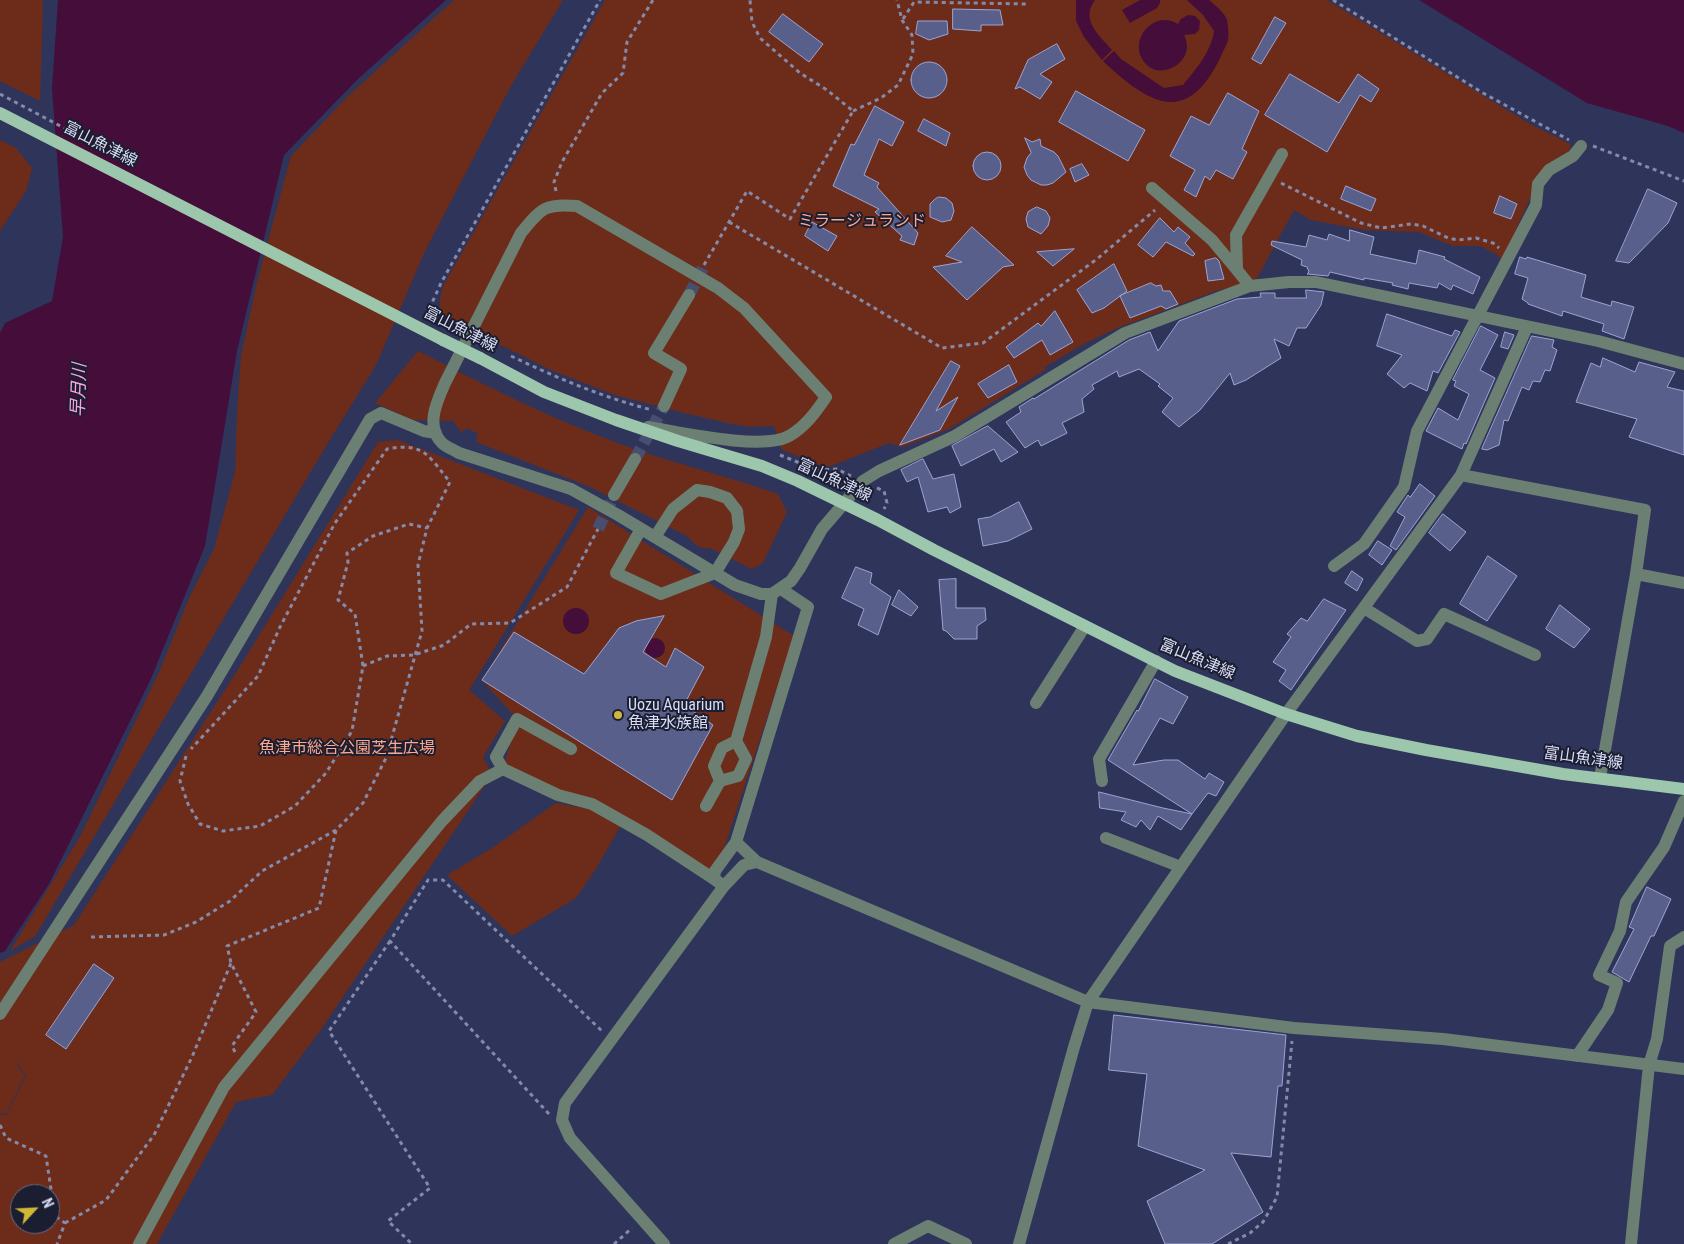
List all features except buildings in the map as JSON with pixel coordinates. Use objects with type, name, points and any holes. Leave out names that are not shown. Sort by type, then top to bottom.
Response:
[{"type":"main road","name":"富山魚津線","points":[[0,113],[544,392],[678,441],[762,466],[844,503],[1175,670],[1286,714],[1357,736],[1564,774],[1684,788]]},
{"type":"street","points":[[1334,566],[1364,544],[1404,487],[1417,430],[1536,205],[1538,184],[1549,170],[1573,156],[1581,146]]},
{"type":"street","points":[[1237,270],[1236,234],[1282,154]]},
{"type":"street","points":[[1152,188],[1212,240],[1250,286]]},
{"type":"street","points":[[628,424],[712,438],[760,443],[775,441],[788,437],[801,428],[826,397],[744,308],[718,288],[577,206],[557,204],[539,212],[522,233],[445,383],[435,408],[434,422],[436,433],[442,444],[459,453],[571,489],[735,585],[761,594],[776,591],[791,580],[800,568],[822,528],[863,481],[879,471],[955,436],[1125,333],[1250,286],[1289,282],[1316,282],[1598,341],[1684,364]]},
{"type":"street","points":[[662,409],[681,369],[654,353],[688,295]]},
{"type":"street","points":[[1019,1244],[1088,1002],[1286,714],[1461,476],[1527,327]]},
{"type":"street","points":[[0,1014],[207,696],[370,419],[382,414],[424,431],[436,433]]},
{"type":"street","points":[[614,495],[635,459]]},
{"type":"street","points":[[1461,476],[1645,510],[1636,574],[1600,778]]},
{"type":"street","points":[[641,529],[616,573],[661,594],[715,573],[734,542],[739,529],[737,511],[727,498],[697,490],[673,509],[655,537]]},
{"type":"street","points":[[1636,574],[1684,583]]},
{"type":"street","points":[[706,806],[720,781],[738,776],[746,759],[736,741],[766,637],[776,591]]},
{"type":"street","points":[[719,882],[715,871],[736,842],[808,607],[776,591]]},
{"type":"street","points":[[1364,608],[1417,641],[1427,639],[1444,614],[1534,655]]},
{"type":"street","points":[[1036,703],[1085,626]]},
{"type":"street","points":[[1102,781],[1099,759],[1156,661]]},
{"type":"street","points":[[571,750],[517,719],[496,757],[503,768],[558,795],[592,804],[647,835],[719,882]]},
{"type":"street","points":[[720,781],[714,766],[722,748],[736,741]]},
{"type":"street","points":[[139,1244],[224,1087],[442,821],[480,781],[503,768]]},
{"type":"street","points":[[1577,1056],[1608,1010],[1617,983],[1599,975],[1620,931],[1626,902],[1664,847],[1684,801]]},
{"type":"street","points":[[1106,838],[1181,867]]},
{"type":"street","points":[[736,842],[757,862],[1088,1002],[1294,1028],[1443,1039],[1684,1069]]},
{"type":"street","points":[[664,1244],[570,1138],[562,1120],[565,1103],[612,1040],[719,882],[744,865],[757,862]]},
{"type":"street","points":[[1631,1244],[1649,1065],[1657,1039],[1670,946],[1684,937]]},
{"type":"street","points":[[894,1244],[928,1226],[966,1244]]},
{"type":"path","points":[[421,328],[441,283],[600,0]]},
{"type":"path","points":[[557,204],[554,182],[562,162],[602,93],[623,73],[627,42],[653,0]]},
{"type":"path","points":[[750,0],[752,22],[760,38],[800,73],[827,90],[853,111]]},
{"type":"path","points":[[704,266],[747,190],[790,220],[853,111],[881,98],[898,85],[913,54],[912,35],[902,20],[897,0]]},
{"type":"path","points":[[1333,0],[1483,93],[1581,146],[1592,146],[1684,181]]},
{"type":"path","points":[[902,20],[914,2],[1028,4]]},
{"type":"path","points":[[1269,177],[1361,223],[1381,228],[1411,224],[1423,226],[1448,238],[1458,240],[1476,238],[1493,244],[1510,256]]},
{"type":"path","points":[[729,222],[942,348],[982,344],[1098,259],[1154,210],[1180,212]]},
{"type":"path","points":[[503,352],[585,390],[615,400],[662,409]]},
{"type":"path","points":[[92,937],[164,934],[196,922],[230,901],[262,871],[336,830],[363,803],[386,758],[422,631],[418,566],[427,528],[450,482],[438,467],[420,450],[399,447],[387,449],[335,524],[280,627],[258,676],[186,755],[180,781],[188,804],[200,824],[223,831],[260,826],[295,806],[326,773],[352,731],[364,666],[355,614],[338,600],[348,562],[346,553],[373,536],[409,524],[427,528]]},
{"type":"path","points":[[772,451],[817,470],[837,469],[843,472]]},
{"type":"path","points":[[876,488],[884,491],[887,503],[883,510]]},
{"type":"path","points":[[364,666],[388,656],[414,655],[444,645],[471,624],[510,623],[567,586],[598,529]]},
{"type":"path","points":[[242,1066],[232,1046],[256,1012],[231,963],[227,946],[319,908],[336,830]]},
{"type":"path","points":[[412,1244],[388,1221],[430,1188],[329,1031],[428,880],[443,880],[612,1040]]},
{"type":"path","points":[[390,940],[550,1116]]},
{"type":"path","points":[[57,1244],[65,1223],[106,1200],[154,1135],[192,1058],[231,963]]},
{"type":"path","points":[[1228,1244],[1250,1233],[1263,1222],[1277,1197],[1294,1028]]},
{"type":"path","points":[[0,1125],[6,1138],[46,1156],[55,1216],[65,1223]]},
{"type":"path","points":[[614,1244],[641,1219]]},
{"type":"green space","points":[[0,0],[43,0],[40,101],[0,81]]},
{"type":"green space","points":[[454,0],[563,0],[512,84],[425,251],[376,365],[35,936],[10,951],[81,835],[160,670],[190,596],[214,549],[235,472],[241,356],[258,278],[291,156],[348,96]]},
{"type":"green space","name":"ミラージュランド","points":[[605,0],[1327,0],[1530,124],[1570,144],[1571,148],[1533,192],[1502,260],[1496,254],[1480,246],[1453,246],[1419,232],[1365,230],[1311,220],[1294,210],[1256,280],[1216,291],[1115,329],[1080,346],[1045,367],[1045,370],[949,429],[903,447],[889,443],[831,466],[822,466],[782,450],[774,426],[750,427],[732,424],[615,395],[553,371],[440,315],[440,299],[443,286]]},
{"type":"green space","points":[[0,140],[16,148],[32,168],[26,191],[0,231]]},
{"type":"green space","points":[[418,351],[515,399],[615,442],[778,494],[787,512],[763,563],[752,569],[710,548],[697,546],[687,536],[590,487],[476,442],[478,434],[467,428],[461,432],[453,421],[413,420],[375,403]]},
{"type":"green space","name":"魚津市総合公園芝生広場","points":[[398,440],[579,510],[469,690],[505,721],[483,757],[492,775],[320,1031],[272,1095],[236,1102],[157,1244],[0,1244],[0,1114],[6,1115],[26,1076],[18,1064],[35,1035],[17,1065],[25,1076],[6,1113],[0,1113],[0,962],[74,925],[239,668],[378,442]]},
{"type":"green space","points":[[588,507],[794,636],[714,879],[627,821],[503,769],[517,719],[482,680]]},
{"type":"green space","points":[[556,803],[589,809],[621,825],[597,867],[576,898],[512,936],[447,875],[492,848]]},
{"type":"water","name":"早月川","points":[[58,0],[446,0],[358,79],[284,155],[237,351],[205,546],[150,681],[49,884],[5,951],[0,953],[0,333],[5,323],[52,301],[63,237],[52,88]]},
{"type":"water","points":[[1076,0],[1095,0],[1091,7],[1090,21],[1097,33],[1112,50],[1102,60],[1084,37],[1076,21]]},
{"type":"water","points":[[1140,0],[1160,0],[1160,3],[1157,8],[1130,23],[1122,10]]},
{"type":"water","points":[[1187,0],[1209,0],[1220,9],[1227,20],[1228,40],[1213,71],[1202,87],[1187,98],[1178,101],[1168,102],[1159,100],[1150,97],[1133,86],[1103,61],[1114,51],[1121,59],[1164,88],[1183,85],[1206,53],[1214,31],[1203,15]]},
{"type":"water","points":[[1419,0],[1684,0],[1684,133],[1668,126],[1587,103]]},
{"type":"water","points":[[1188,15],[1195,16],[1200,21],[1199,30],[1195,34],[1184,35],[1187,44],[1183,59],[1170,69],[1155,70],[1148,66],[1141,58],[1139,48],[1140,39],[1144,31],[1159,21],[1168,20],[1178,24],[1181,19]]},
{"type":"water","points":[[576,608],[585,612],[589,621],[585,630],[576,634],[567,630],[563,621],[567,612]]},
{"type":"water","points":[[655,638],[662,641],[665,648],[662,655],[655,658],[648,655],[645,648],[648,641]]},
{"type":"tunnel","points":[[689,295],[704,266]]},
{"type":"tunnel","points":[[635,459],[664,406]]},
{"type":"tunnel","points":[[598,529],[614,495]]},
{"type":"place","name":"Uozu Aquarium 魚津水族館","points":[[618,715]]}]
